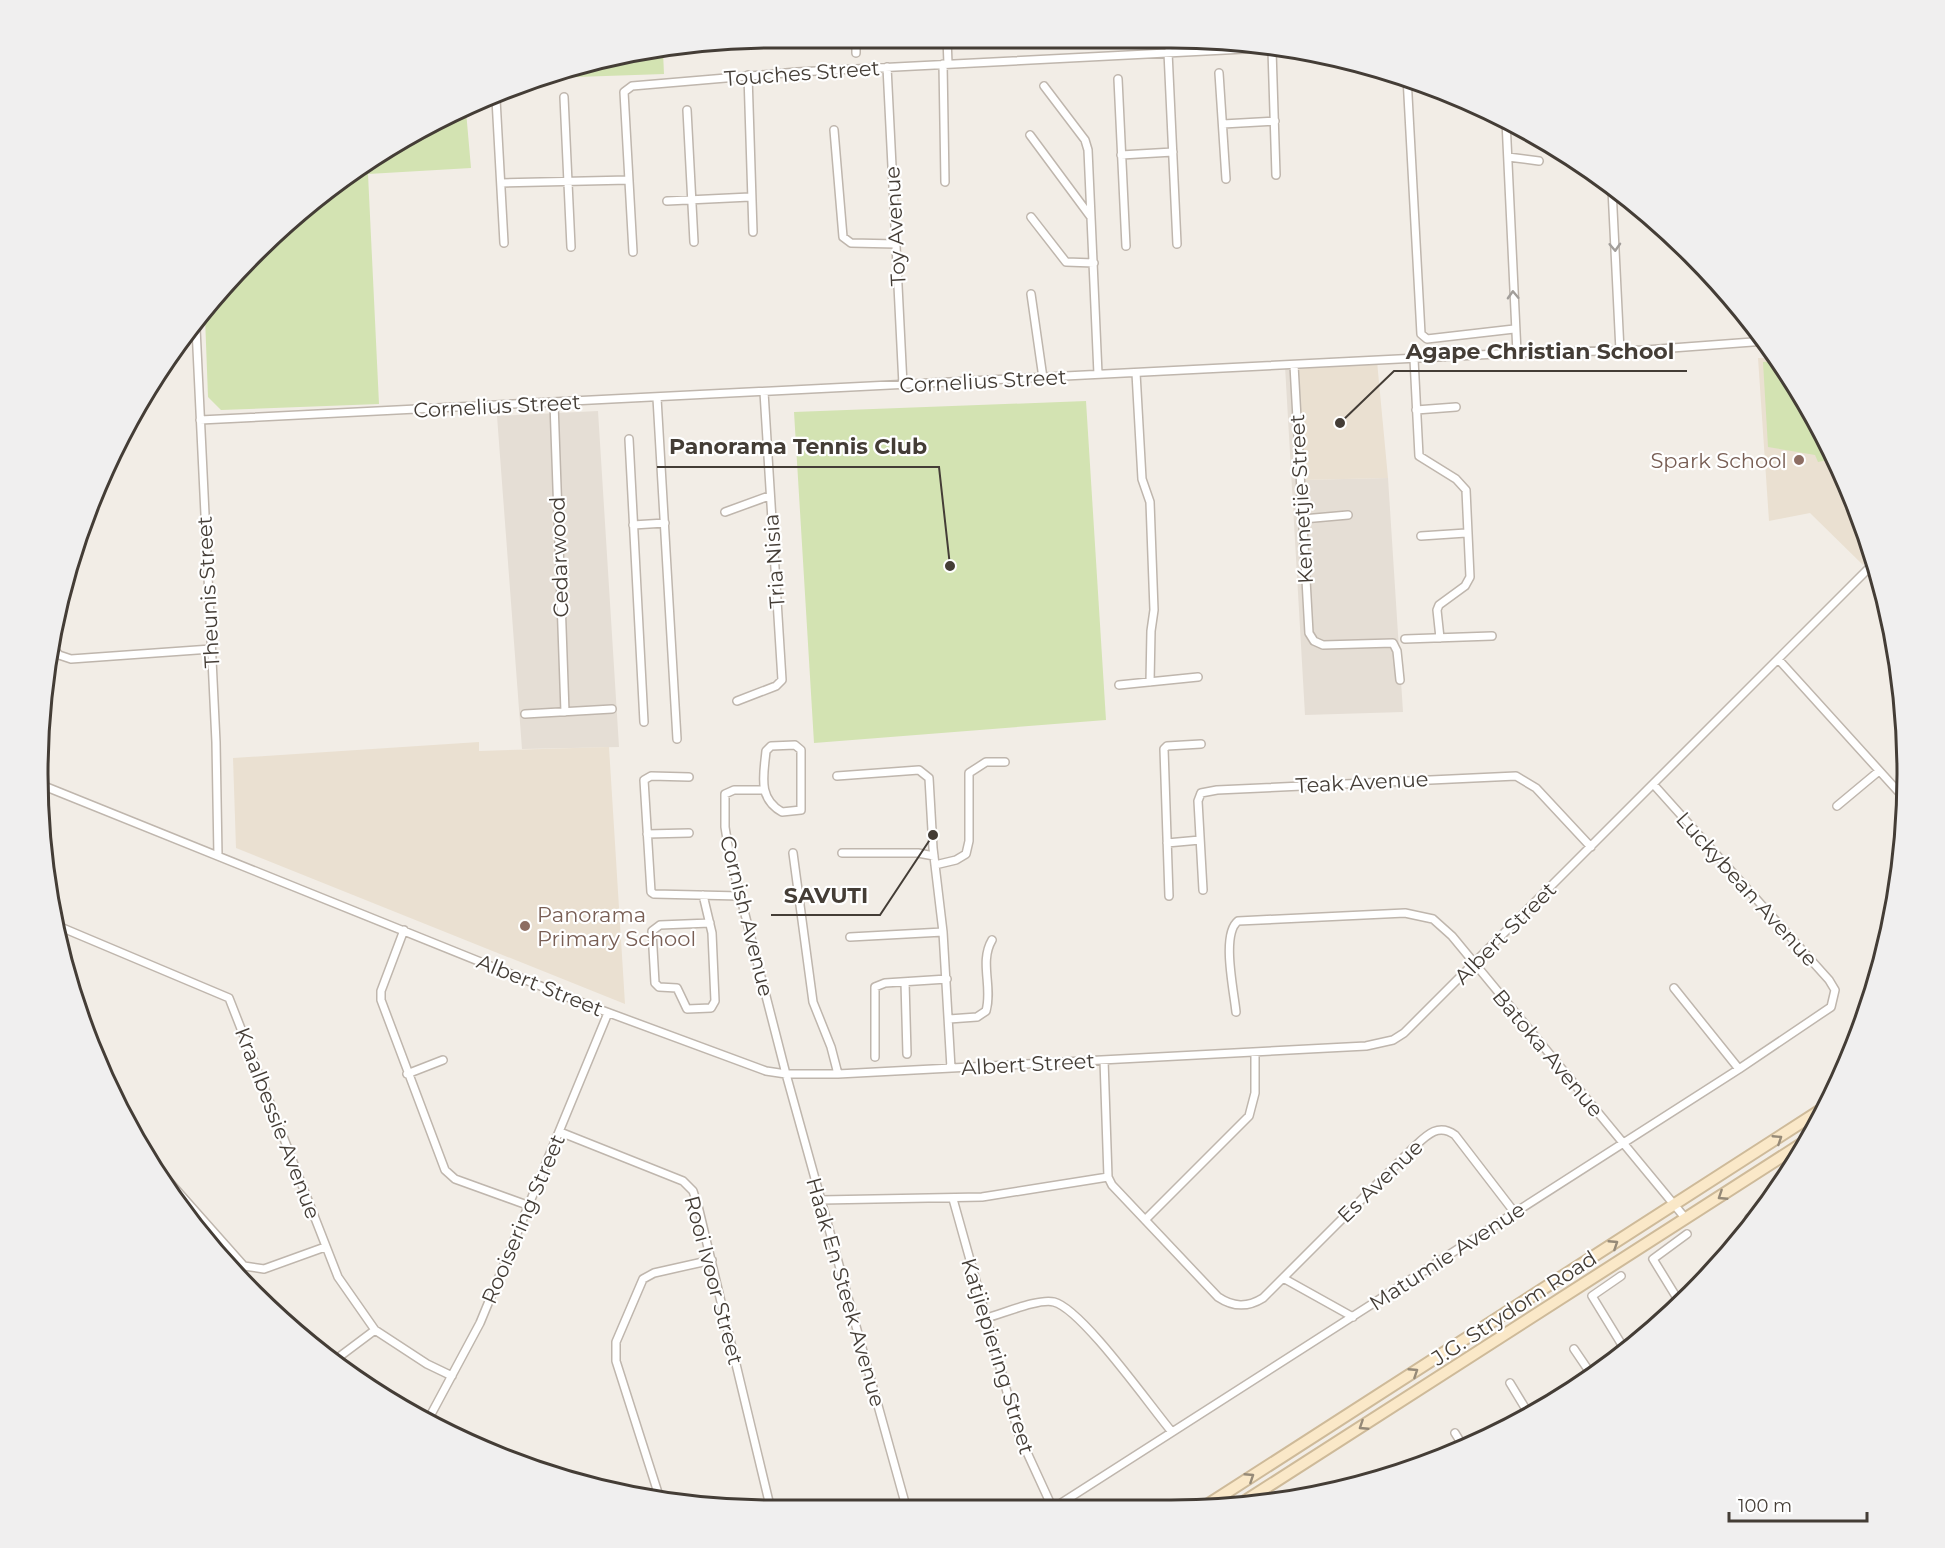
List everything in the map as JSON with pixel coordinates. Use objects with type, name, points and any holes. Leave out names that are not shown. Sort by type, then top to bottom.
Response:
[{"type":"street","points":[[856,48],[856,53]]},
{"type":"street","points":[[945,183],[946,48]]},
{"type":"street","name":"Touches Street","points":[[629,180],[624,92],[632,86],[748,75],[1217,50]]},
{"type":"street","points":[[1168,52],[1178,244]]},
{"type":"street","points":[[1272,55],[1276,175]]},
{"type":"street","name":"Toy Avenue","points":[[887,67],[903,385]]},
{"type":"street","points":[[1219,73],[1226,179]]},
{"type":"street","points":[[748,75],[750,197],[753,232]]},
{"type":"street","points":[[1118,80],[1126,246]]},
{"type":"street","points":[[1044,86],[1087,145],[1098,374]]},
{"type":"street","points":[[1408,88],[1421,334],[1426,339],[1514,329]]},
{"type":"street","points":[[564,97],[571,247]]},
{"type":"street","points":[[496,103],[504,243]]},
{"type":"street","points":[[687,110],[694,242]]},
{"type":"street","points":[[1222,124],[1275,121]]},
{"type":"street","points":[[834,130],[843,237],[851,243],[896,244]]},
{"type":"street","points":[[1507,131],[1514,329],[1517,353]]},
{"type":"street","points":[[1030,135],[1090,216]]},
{"type":"street","points":[[1122,156],[1173,152]]},
{"type":"street","points":[[1508,157],[1539,162]]},
{"type":"street","points":[[501,183],[629,180],[633,252]]},
{"type":"street","points":[[667,201],[750,197]]},
{"type":"street","points":[[1612,198],[1620,351]]},
{"type":"street","points":[[1031,217],[1066,262],[1094,263]]},
{"type":"street","points":[[1031,294],[1043,378]]},
{"type":"street","name":"Theunis Street","points":[[196,334],[218,856]]},
{"type":"street","name":"Cornelius Street","points":[[200,420],[1517,353],[1620,351],[1754,342]]},
{"type":"street","points":[[1414,359],[1419,456],[1456,479],[1466,490],[1466,533],[1470,577],[1465,586],[1439,605],[1437,610],[1440,638]]},
{"type":"street","name":"Kennetjie Street","points":[[1294,365],[1309,633],[1314,641],[1323,645],[1393,643],[1398,651],[1400,680]]},
{"type":"street","points":[[1136,373],[1142,480],[1150,502],[1154,610],[1151,631],[1150,682]]},
{"type":"street","name":"Tria Nisia","points":[[737,702],[776,686],[782,680],[764,392]]},
{"type":"street","points":[[657,398],[677,739]]},
{"type":"street","name":"Cedarwood","points":[[554,403],[565,712]]},
{"type":"street","points":[[1416,410],[1456,407]]},
{"type":"street","points":[[629,439],[644,722]]},
{"type":"street","points":[[725,512],[769,496]]},
{"type":"street","points":[[1303,519],[1348,515]]},
{"type":"street","points":[[633,525],[665,523]]},
{"type":"street","points":[[1421,536],[1466,533]]},
{"type":"street","name":"Albert Street","points":[[49,788],[753,1068],[786,1074],[838,1074],[1354,1047],[1393,1040],[1404,1033],[1867,570]]},
{"type":"street","points":[[1405,639],[1492,636]]},
{"type":"street","points":[[58,655],[71,659],[211,649]]},
{"type":"street","points":[[1779,660],[1896,790]]},
{"type":"street","points":[[1119,685],[1198,677]]},
{"type":"street","points":[[525,714],[612,709]]},
{"type":"street","points":[[1169,896],[1164,749],[1167,746],[1201,744]]},
{"type":"street","points":[[798,746],[801,750],[800,811],[779,811],[769,801],[763,790],[767,748],[798,746]]},
{"type":"street","points":[[935,865],[957,860],[966,854],[969,841],[969,773],[986,762],[1005,762]]},
{"type":"street","points":[[837,776],[920,770],[925,772],[930,785],[935,865],[943,932],[951,1068]]},
{"type":"street","points":[[1837,806],[1879,771]]},
{"type":"street","name":"Teak Avenue","points":[[1203,890],[1198,801],[1203,792],[1509,775],[1523,779],[1536,788],[1591,847]]},
{"type":"street","points":[[689,777],[651,776],[644,780],[652,893],[740,896]]},
{"type":"street","name":"Luckybean Avenue","points":[[1654,785],[1830,980],[1835,996]]},
{"type":"street","name":"Cornish Avenue","points":[[763,790],[734,790],[727,792],[724,796],[728,843],[786,1074]]},
{"type":"street","points":[[647,834],[689,833]]},
{"type":"street","points":[[1167,843],[1200,840]]},
{"type":"street","points":[[842,853],[934,852]]},
{"type":"street","points":[[793,853],[813,1002],[831,1047],[838,1074]]},
{"type":"street","points":[[703,894],[710,923],[715,1002],[711,1008],[687,1009],[676,988],[659,987],[655,983],[652,931],[660,926],[710,923]]},
{"type":"street","name":"Batoka Avenue","points":[[1236,1012],[1228,941],[1233,925],[1242,919],[1373,913],[1420,914],[1433,919],[1444,928],[1686,1219]]},
{"type":"street","name":"Kraalbessie Avenue","points":[[65,929],[229,998],[325,1247],[343,1284],[375,1330],[427,1364],[452,1376]]},
{"type":"street","points":[[404,930],[381,996],[408,1074],[447,1173],[455,1179],[527,1205]]},
{"type":"street","points":[[850,937],[943,932]]},
{"type":"street","points":[[949,1019],[977,1017],[986,1011],[988,999],[986,954],[992,940]]},
{"type":"street","points":[[875,1057],[875,987],[882,983],[946,979]]},
{"type":"street","points":[[905,982],[907,1054]]},
{"type":"street","points":[[1674,988],[1739,1069]]},
{"type":"street","name":"Matumie Avenue","points":[[1067,1500],[1739,1069],[1822,1014],[1834,1003],[1835,996]]},
{"type":"street","name":"Rooisering Street","points":[[431,1414],[480,1323],[608,1012]]},
{"type":"street","points":[[1104,1060],[1108,1177],[1116,1190],[1144,1220],[1249,1116],[1255,1093],[1255,1052]]},
{"type":"street","points":[[408,1074],[443,1060]]},
{"type":"street","name":"Haak En Steek Avenue","points":[[786,1074],[904,1500]]},
{"type":"street","name":"J.G. Strydom Road","points":[[1218,1498],[1811,1117]]},
{"type":"street","name":"Es Avenue","points":[[1144,1220],[1218,1297],[1235,1306],[1258,1301],[1412,1149],[1436,1130],[1443,1129],[1455,1135],[1515,1212]]},
{"type":"street","name":"Rooi Ivoor Street","points":[[560,1132],[688,1185],[695,1195],[769,1500]]},
{"type":"street","name":"J.G. Strydom Road","points":[[1255,1495],[1792,1150]]},
{"type":"street","points":[[821,1200],[953,1199],[1010,1194],[1108,1177]]},
{"type":"street","name":"Katjiepiering Street","points":[[953,1199],[1022,1444],[1049,1500]]},
{"type":"street","points":[[189,1204],[244,1266],[264,1269],[325,1247]]},
{"type":"street","points":[[1675,1295],[1653,1259],[1687,1234]]},
{"type":"street","points":[[657,1490],[616,1361],[616,1342],[643,1279],[654,1273],[712,1260]]},
{"type":"street","points":[[1621,1276],[1592,1296],[1621,1343]]},
{"type":"street","points":[[1283,1278],[1353,1317]]},
{"type":"street","points":[[986,1318],[1048,1301],[1066,1308],[1111,1357],[1172,1432]]},
{"type":"street","points":[[340,1356],[375,1330]]},
{"type":"street","points":[[1574,1349],[1587,1368]]},
{"type":"street","points":[[1510,1383],[1525,1408]]},
{"type":"street","points":[[1455,1433],[1459,1440]]},
{"type":"shaded area","name":"Spark School","points":[[1758,358],[1766,358],[1775,371],[1822,453],[1842,496],[1865,563],[1863,565],[1810,513],[1769,521]]},
{"type":"shaded area","points":[[1377,361],[1388,478],[1300,480],[1295,365]]},
{"type":"shaded area","points":[[1298,365],[1300,480],[1388,478],[1403,712],[1305,715],[1285,366]]},
{"type":"shaded area","points":[[598,411],[619,747],[522,749],[497,416]]},
{"type":"shaded area","name":"Panorama Primary School","points":[[479,742],[479,751],[609,747],[625,1004],[236,848],[233,758]]},
{"type":"green space","points":[[663,57],[664,74],[573,77]]},
{"type":"green space","points":[[467,117],[471,168],[368,174],[379,404],[221,410],[208,397],[205,323],[228,295],[295,228],[332,198],[411,145]]},
{"type":"green space","points":[[1763,362],[1768,362],[1775,371],[1800,411],[1825,461],[1818,462],[1815,455],[1768,447]]},
{"type":"green space","points":[[1086,401],[1106,720],[814,743],[794,412]]},
{"type":"place","name":"Agape Christian School","points":[[1340,423]]},
{"type":"place","name":"Spark School","points":[[1799,460]]},
{"type":"place","name":"Panorama Tennis Club","points":[[950,566]]},
{"type":"place","name":"SAVUTI","points":[[933,835]]},
{"type":"place","name":"Panorama Primary School","points":[[525,926]]}]
